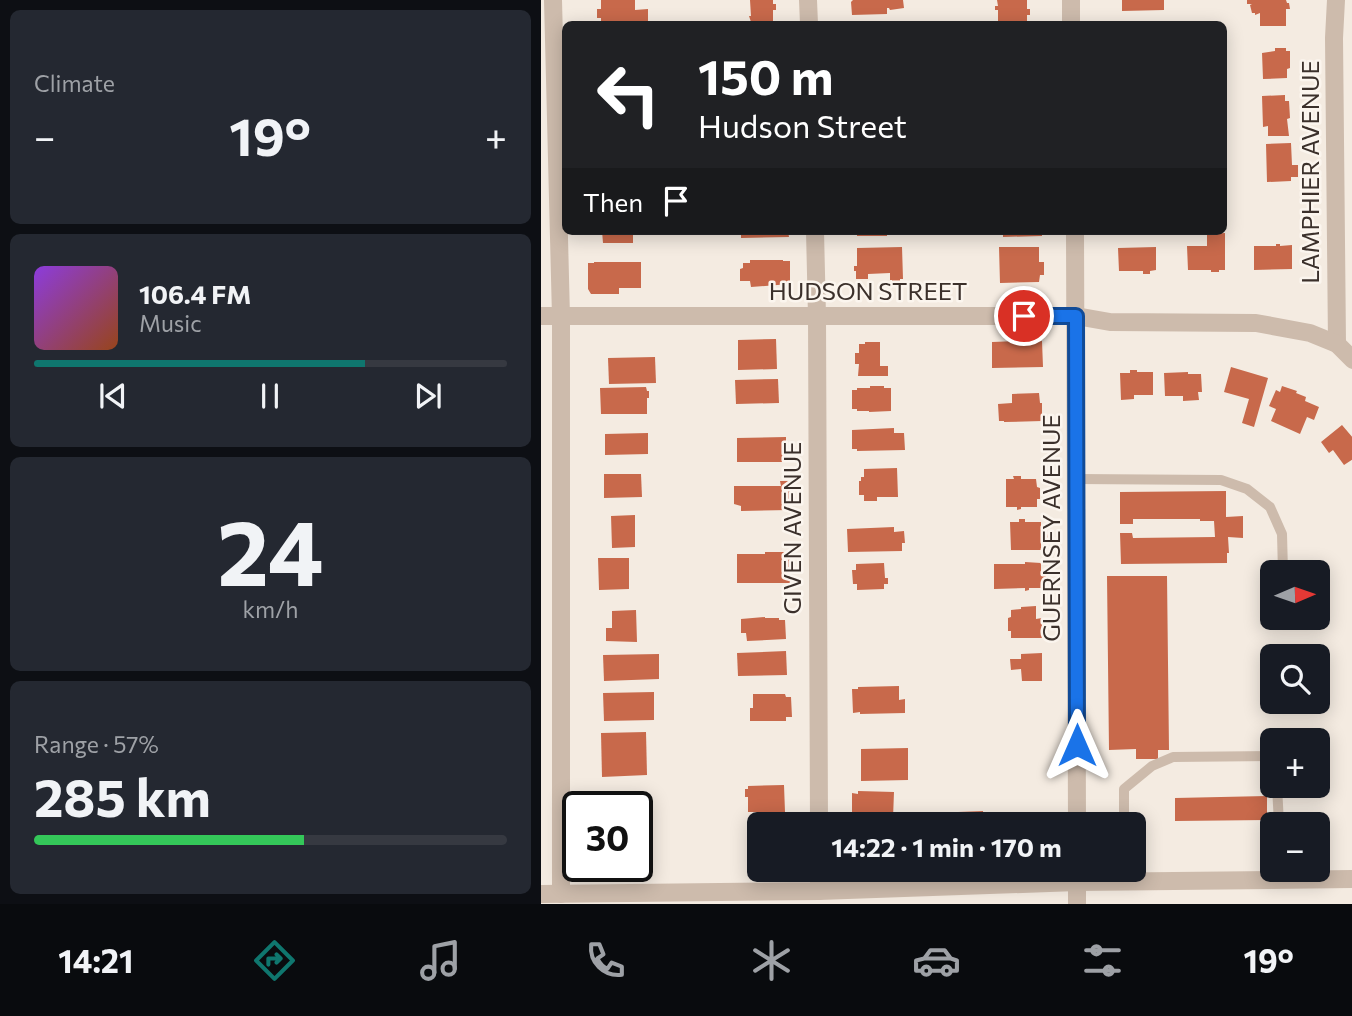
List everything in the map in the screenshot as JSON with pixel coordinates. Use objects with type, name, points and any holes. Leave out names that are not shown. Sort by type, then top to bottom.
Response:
[{"type":"street","points":[[553,0],[561,317],[561,894]]},
{"type":"street","points":[[808,0],[809,21]]},
{"type":"street","points":[[1071,0],[1071,21]]},
{"type":"street","name":"LAMPHIER AVENUE","points":[[1336,0],[1334,38],[1337,344]]},
{"type":"street","name":"GIVEN AVENUE","points":[[815,235],[819,812]]},
{"type":"street","name":"GUERNSEY AVENUE","points":[[1075,235],[1077,812]]},
{"type":"street","name":"HUDSON STREET","points":[[541,316],[1076,316],[1110,321],[1256,323],[1310,333],[1337,344],[1352,360]]},
{"type":"street","points":[[1146,876],[1260,875]]},
{"type":"street","points":[[1330,878],[1352,879]]},
{"type":"street","points":[[819,882],[819,891]]},
{"type":"street","points":[[541,894],[681,899],[974,882]]},
{"type":"street","points":[[1077,882],[1077,904]]},
{"type":"lane","points":[[1077,479],[1221,480],[1247,489],[1270,507],[1282,534],[1283,560]]},
{"type":"lane","points":[[1124,812],[1124,789],[1152,766],[1173,757],[1260,756]]},
{"type":"building","points":[[601,0],[635,0],[635,10],[648,9],[648,21],[601,21],[601,18],[597,18],[597,9],[601,9]]},
{"type":"building","points":[[750,0],[773,0],[773,4],[776,4],[773,21],[751,21]]},
{"type":"building","points":[[853,0],[903,0],[904,8],[887,8],[887,14],[852,15]]},
{"type":"building","points":[[997,0],[1027,0],[1030,15],[1027,15],[1027,21],[998,21],[998,10],[995,10],[995,6],[998,6]]},
{"type":"building","points":[[1122,0],[1164,0],[1164,10],[1122,11]]},
{"type":"building","points":[[1247,0],[1286,0],[1290,9],[1286,9],[1286,26],[1260,26],[1260,13],[1252,13],[1252,4],[1247,4]]},
{"type":"building","points":[[1275,48],[1286,48],[1286,51],[1290,51],[1287,78],[1263,79],[1262,53],[1275,51]]},
{"type":"building","points":[[1285,95],[1285,101],[1289,101],[1289,136],[1268,136],[1268,126],[1263,127],[1262,96]]},
{"type":"building","points":[[1291,143],[1292,165],[1298,165],[1298,177],[1291,177],[1291,181],[1267,182],[1266,144]]},
{"type":"building","points":[[602,235],[633,235],[633,243],[603,243]]},
{"type":"building","points":[[741,235],[789,237],[741,238]]},
{"type":"building","points":[[1003,235],[1042,235],[1042,236]]},
{"type":"building","points":[[1207,235],[1225,235],[1225,270],[1188,270],[1187,246],[1207,246]]},
{"type":"building","points":[[1292,245],[1292,269],[1254,270],[1254,246]]},
{"type":"building","points":[[902,247],[903,279],[900,279],[900,282],[892,282],[890,273],[868,274],[868,279],[856,279],[854,266],[857,266],[857,248]]},
{"type":"building","points":[[999,247],[1039,247],[1039,262],[1044,262],[1044,275],[1040,275],[1039,282],[1000,283]]},
{"type":"building","points":[[1156,247],[1156,270],[1150,271],[1150,274],[1143,274],[1143,271],[1119,271],[1118,248]]},
{"type":"building","points":[[750,260],[790,261],[790,284],[751,287],[750,281],[740,281],[740,269],[743,268],[743,263],[750,263]]},
{"type":"building","points":[[641,262],[641,288],[619,288],[619,294],[591,294],[588,289],[588,263]]},
{"type":"building","points":[[776,339],[777,369],[738,370],[738,340]]},
{"type":"building","points":[[1042,341],[1043,367],[992,368],[992,342]]},
{"type":"building","points":[[880,342],[880,366],[888,366],[888,376],[858,376],[859,364],[855,364],[855,353],[859,353],[859,344]]},
{"type":"building","points":[[655,357],[656,383],[609,384],[608,358]]},
{"type":"building","points":[[1231,367],[1268,378],[1254,427],[1242,423],[1249,399],[1224,392]]},
{"type":"building","points":[[1130,370],[1153,372],[1153,395],[1134,395],[1134,399],[1121,400],[1120,373],[1130,373]]},
{"type":"building","points":[[1164,373],[1201,374],[1202,392],[1198,392],[1199,400],[1183,401],[1183,396],[1165,396]]},
{"type":"building","points":[[778,379],[779,403],[736,404],[735,380]]},
{"type":"building","points":[[870,386],[891,388],[891,411],[869,412],[852,409],[852,390]]},
{"type":"building","points":[[1282,386],[1297,391],[1296,393],[1306,397],[1305,401],[1319,407],[1314,420],[1307,417],[1300,434],[1271,421],[1276,409],[1269,406],[1276,390],[1280,392]]},
{"type":"building","points":[[646,387],[649,391],[647,414],[601,414],[600,388]]},
{"type":"building","points":[[1039,393],[1042,421],[999,421],[998,404],[1012,403],[1012,394]]},
{"type":"building","points":[[1342,425],[1353,438],[1353,459],[1344,465],[1333,450],[1329,453],[1321,442]]},
{"type":"building","points":[[894,428],[894,433],[904,433],[905,450],[852,449],[852,430]]},
{"type":"building","points":[[648,433],[648,454],[605,455],[605,434]]},
{"type":"building","points":[[786,437],[786,462],[737,462],[737,438]]},
{"type":"building","points":[[897,468],[898,497],[877,497],[877,501],[864,501],[864,495],[859,495],[859,481],[864,477],[864,469]]},
{"type":"building","points":[[604,474],[641,474],[642,497],[604,498]]},
{"type":"building","points":[[1013,476],[1036,479],[1037,487],[1040,488],[1037,507],[1021,507],[1017,510],[1017,507],[1006,507],[1006,479],[1014,479]]},
{"type":"building","points":[[780,481],[789,481],[789,491],[793,491],[789,510],[741,511],[741,506],[734,504],[734,486],[781,486]]},
{"type":"building","points":[[1226,491],[1226,517],[1243,516],[1243,538],[1228,537],[1227,563],[1121,564],[1120,533],[1132,533],[1133,538],[1215,537],[1214,521],[1200,519],[1133,519],[1133,524],[1120,524],[1120,492]]},
{"type":"building","points":[[635,515],[635,547],[612,548],[611,516]]},
{"type":"building","points":[[1019,519],[1025,519],[1025,522],[1041,522],[1041,530],[1046,529],[1048,538],[1046,542],[1041,542],[1041,550],[1011,550],[1010,522],[1019,522]]},
{"type":"building","points":[[894,527],[894,532],[904,531],[905,543],[902,543],[902,551],[848,552],[847,529]]},
{"type":"building","points":[[790,552],[790,583],[737,583],[737,554]]},
{"type":"building","points":[[598,558],[629,558],[629,589],[599,590]]},
{"type":"building","points":[[884,563],[888,584],[884,584],[884,589],[857,590],[857,584],[853,584],[852,570],[856,570],[856,564]]},
{"type":"building","points":[[1041,563],[1041,571],[1046,571],[1046,581],[1041,581],[1041,588],[1029,588],[1025,591],[1025,588],[994,589],[994,564]]},
{"type":"building","points":[[1107,576],[1167,576],[1169,750],[1158,750],[1158,759],[1136,759],[1136,749],[1109,750]]},
{"type":"building","points":[[1036,606],[1036,619],[1042,618],[1042,638],[1011,638],[1008,618],[1011,617],[1011,610]]},
{"type":"building","points":[[636,610],[637,642],[606,641],[606,628],[612,628],[612,611]]},
{"type":"building","points":[[765,617],[785,620],[786,639],[747,641],[746,633],[741,633],[741,619]]},
{"type":"building","points":[[786,651],[787,675],[738,676],[737,653]]},
{"type":"building","points":[[1042,653],[1042,681],[1022,681],[1021,669],[1011,670],[1010,659],[1021,659],[1021,654]]},
{"type":"building","points":[[659,654],[659,679],[604,681],[603,655]]},
{"type":"building","points":[[899,686],[899,700],[905,699],[905,713],[853,713],[852,689]]},
{"type":"building","points":[[654,692],[654,720],[604,721],[603,693]]},
{"type":"building","points":[[753,694],[785,694],[786,697],[791,697],[792,717],[786,717],[786,721],[750,721]]},
{"type":"building","points":[[646,732],[647,775],[602,777],[601,733]]},
{"type":"building","points":[[908,748],[908,780],[861,781],[861,749]]},
{"type":"building","points":[[784,785],[785,812],[748,812],[745,789],[748,789],[748,786]]},
{"type":"building","points":[[858,791],[894,792],[893,812],[852,812],[852,793],[858,794]]},
{"type":"building","points":[[1260,796],[1267,798],[1267,812],[1260,812],[1260,820],[1175,821],[1175,798]]},
{"type":"route","points":[[1024,316],[1076,316],[1077,745]]}]
